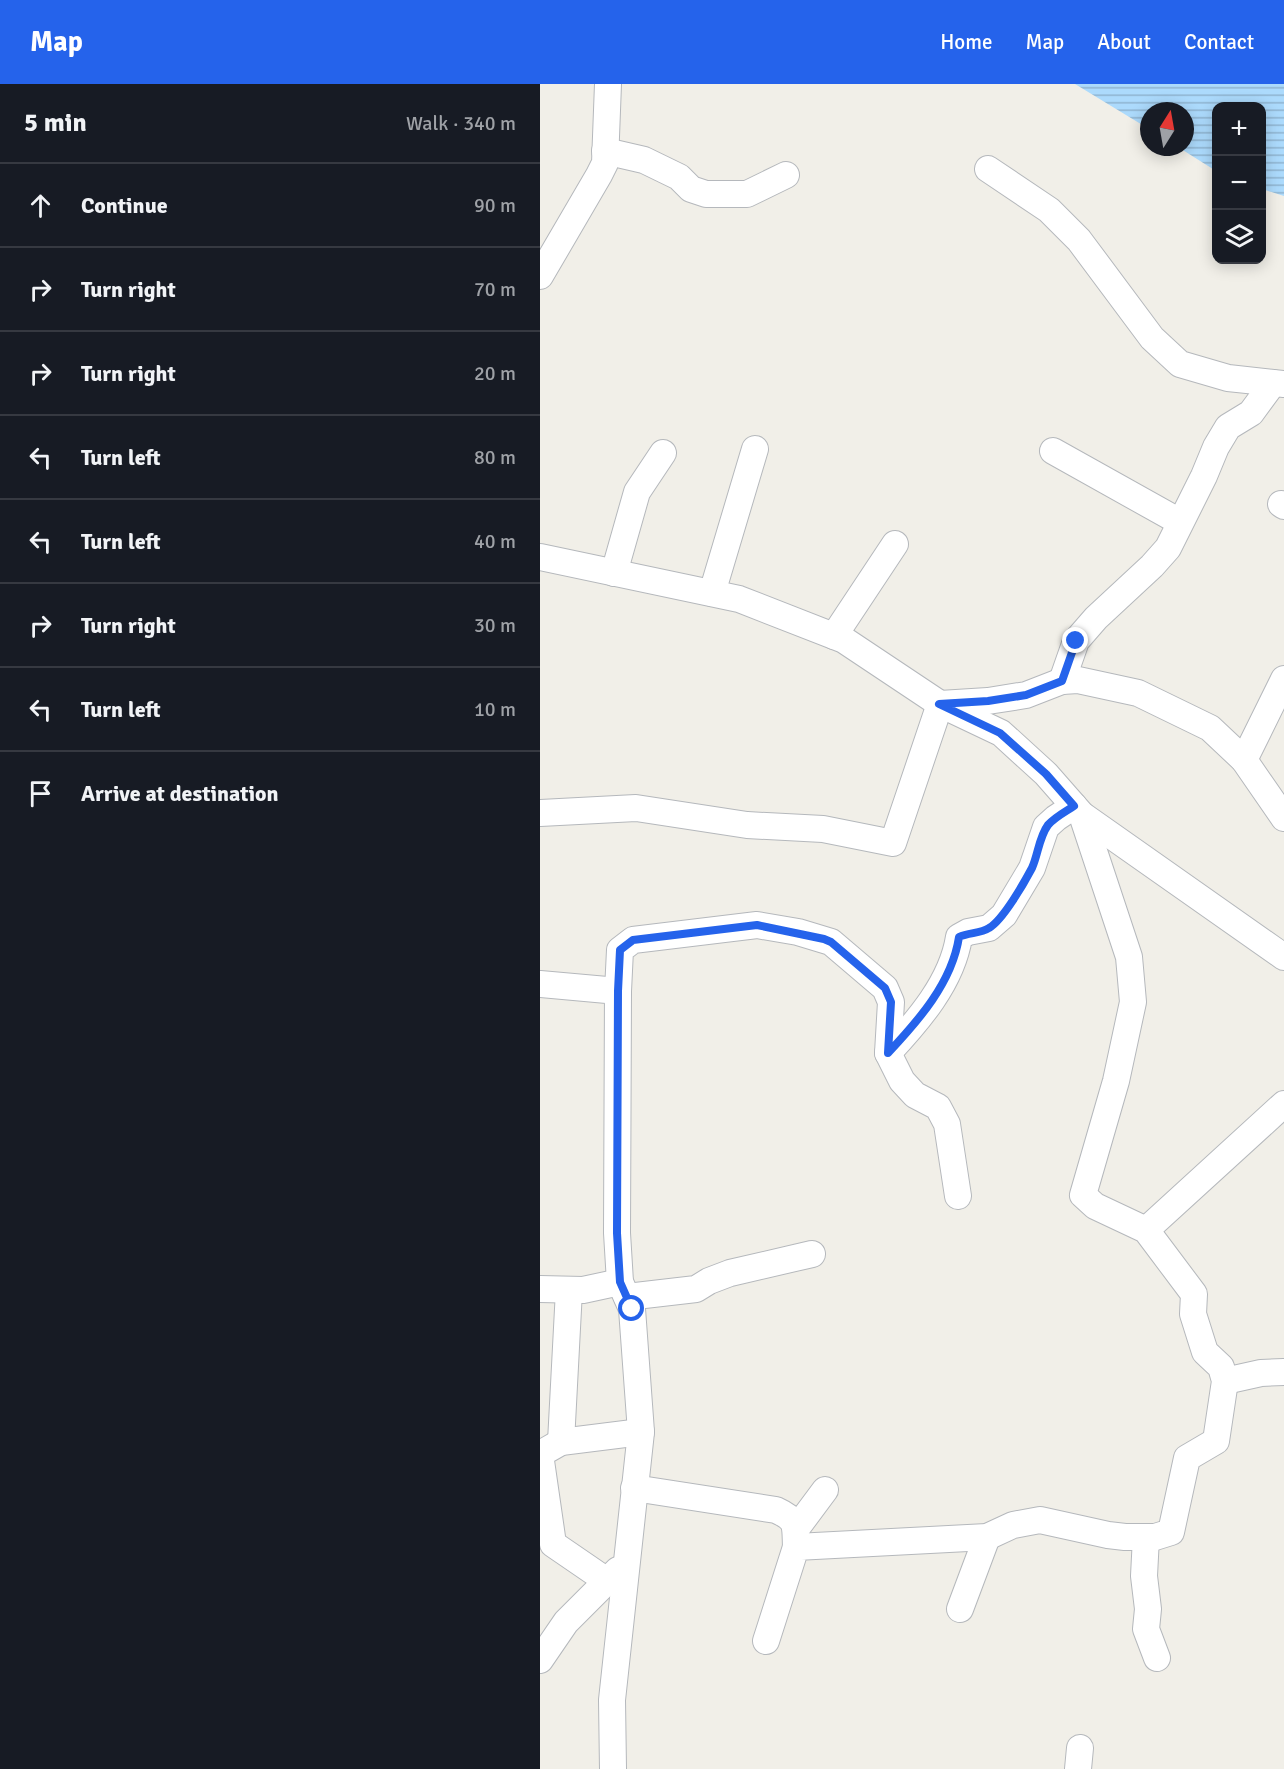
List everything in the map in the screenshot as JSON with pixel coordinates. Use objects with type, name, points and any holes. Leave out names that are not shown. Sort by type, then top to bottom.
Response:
[{"type":"street","points":[[540,276],[599,175],[604,162],[608,84]]},
{"type":"street","points":[[605,151],[644,160],[679,177],[691,189],[706,194],[747,194],[786,175]]},
{"type":"street","points":[[988,169],[1049,210],[1079,240],[1152,338],[1180,364],[1228,378],[1278,383]]},
{"type":"street","points":[[1062,681],[1076,641],[1096,618],[1168,548],[1216,447],[1228,427],[1251,413],[1278,383]]},
{"type":"street","points":[[712,593],[755,449]]},
{"type":"street","points":[[1053,451],[1180,522]]},
{"type":"street","points":[[614,573],[637,492],[663,453]]},
{"type":"street","points":[[834,636],[895,544]]},
{"type":"street","points":[[540,557],[739,599],[844,640],[939,704],[1000,733],[1046,774],[1078,811],[1284,957]]},
{"type":"street","points":[[1244,760],[1284,679]]},
{"type":"street","points":[[939,704],[988,701],[1026,695],[1062,681],[1078,680],[1138,693],[1210,728],[1244,760],[1284,818]]},
{"type":"street","points":[[540,813],[636,808],[747,825],[823,829],[893,843],[939,704]]},
{"type":"street","points":[[888,1053],[910,1029],[944,980],[959,937],[968,932],[989,928],[1005,915],[1032,868],[1046,827],[1056,818],[1078,811]]},
{"type":"street","points":[[796,1538],[987,1537],[1014,1525],[1040,1520],[1108,1535],[1155,1537],[1171,1532],[1187,1458],[1216,1441],[1225,1381],[1221,1367],[1204,1352],[1193,1314],[1194,1294],[1146,1230],[1095,1206],[1083,1195],[1116,1081],[1133,1002],[1129,957],[1078,811]]},
{"type":"street","points":[[613,1769],[612,1700],[640,1432],[632,1309],[624,1290],[617,1233],[620,950],[633,940],[757,925],[831,942],[885,988],[891,1002],[888,1053],[902,1081],[915,1095],[938,1107],[948,1124],[958,1196]]},
{"type":"street","points":[[540,984],[618,991]]},
{"type":"street","points":[[1146,1230],[1284,1104]]},
{"type":"street","points":[[540,1289],[696,1289],[730,1273],[812,1254]]},
{"type":"street","points":[[561,1443],[568,1290]]},
{"type":"street","points":[[1225,1381],[1261,1373],[1284,1372]]},
{"type":"street","points":[[607,1581],[553,1544],[540,1454],[561,1443],[640,1432]]},
{"type":"street","points":[[634,1488],[776,1510],[790,1516],[796,1538]]},
{"type":"street","points":[[766,1641],[796,1538],[825,1490]]},
{"type":"street","points":[[960,1609],[987,1537]]},
{"type":"street","points":[[1146,1537],[1144,1576],[1148,1609],[1146,1629],[1157,1658]]},
{"type":"street","points":[[540,1660],[566,1622],[627,1560]]},
{"type":"water","points":[[1075,84],[1284,84],[1284,196],[1266,190],[1266,102],[1212,102],[1212,168],[1192,156],[1194,102],[1140,102],[1140,124]]},
{"type":"route","points":[[632,1309],[620,1282],[617,1233],[620,950],[633,940],[757,925],[824,939],[831,942],[885,988],[891,1002],[888,1053],[910,1029],[944,980],[959,937],[968,932],[989,928],[1005,915],[1032,868],[1046,827],[1074,806],[1046,774],[1000,733],[939,704],[988,701],[1026,695],[1062,681],[1076,641]]}]
